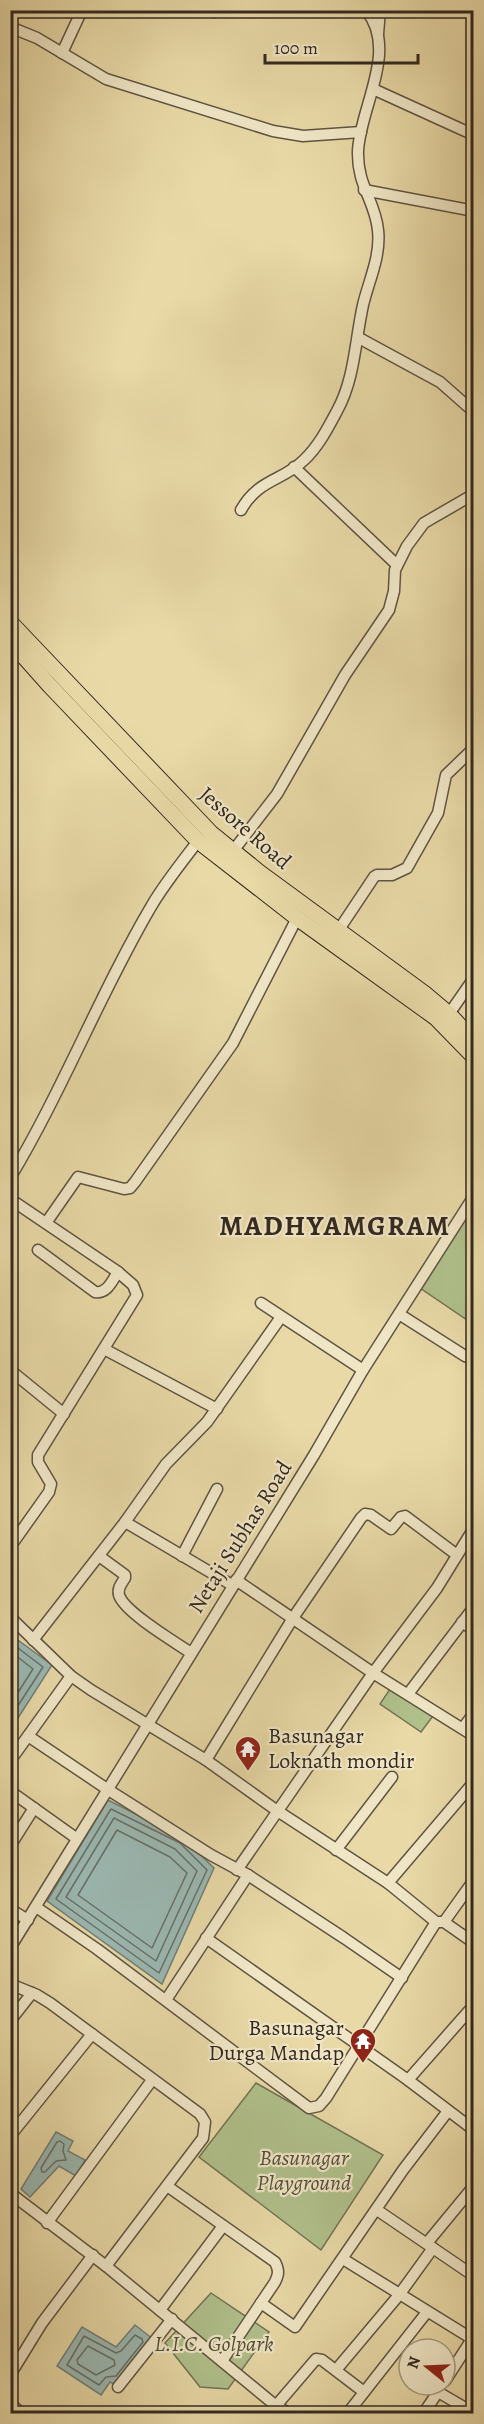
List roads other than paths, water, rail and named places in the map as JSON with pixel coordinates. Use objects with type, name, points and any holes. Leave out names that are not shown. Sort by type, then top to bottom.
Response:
[{"type":"highway","name":"Jessore Road","points":[[11,623],[206,827],[232,851],[424,993],[449,1014],[474,1041]]},
{"type":"highway","points":[[10,641],[198,842],[297,918],[436,1018],[474,1058]]},
{"type":"street","points":[[62,53],[82,10]]},
{"type":"street","points":[[241,510],[252,493],[303,461],[311,452],[338,409],[347,389],[359,338],[362,310],[379,241],[375,216],[360,180],[358,165],[361,132],[373,89],[377,63],[377,38],[372,18],[366,10]]},
{"type":"street","points":[[377,38],[380,28],[380,10]]},
{"type":"street","points":[[10,27],[25,32],[106,78],[273,131],[303,135],[361,132]]},
{"type":"street","points":[[373,89],[474,135]]},
{"type":"street","points":[[364,190],[469,210]]},
{"type":"street","points":[[359,338],[440,382],[474,412]]},
{"type":"street","points":[[294,467],[397,565]]},
{"type":"street","points":[[232,851],[277,794],[339,685],[389,610],[397,565],[407,546],[424,523],[474,494]]},
{"type":"street","points":[[338,931],[374,877],[392,875],[407,868],[438,813],[446,775],[474,748]]},
{"type":"street","points":[[10,1178],[41,1124],[148,912],[198,842]]},
{"type":"street","points":[[46,1223],[78,1177],[124,1189],[130,1188],[135,1182],[233,1044],[297,918]]},
{"type":"street","points":[[449,1014],[474,978]]},
{"type":"street","name":"Netaji Subhas Road","points":[[10,1948],[314,1455],[363,1370],[474,1196]]},
{"type":"street","points":[[10,1198],[117,1272],[133,1285],[137,1294],[38,1455],[38,1462],[51,1484],[49,1492],[10,1547]]},
{"type":"street","points":[[38,1251],[95,1292],[99,1293],[108,1288],[117,1272]]},
{"type":"street","points":[[261,1303],[363,1370]]},
{"type":"street","points":[[399,1314],[465,1356],[474,1359]]},
{"type":"street","points":[[33,1640],[125,1522],[166,1464],[199,1432],[281,1317]]},
{"type":"street","points":[[104,1349],[217,1408]]},
{"type":"street","points":[[10,1370],[64,1414]]},
{"type":"street","points":[[182,1556],[217,1489]]},
{"type":"street","points":[[206,1760],[292,1618],[356,1522],[365,1515],[371,1515],[391,1529],[401,1517],[405,1516],[457,1555]]},
{"type":"street","points":[[125,1522],[292,1618],[373,1673],[474,1736]]},
{"type":"street","points":[[10,1526],[21,1533]]},
{"type":"street","points":[[237,1870],[276,1810],[373,1673],[437,1588],[474,1528]]},
{"type":"street","points":[[99,1556],[125,1575],[118,1594],[126,1604],[145,1622],[191,1653]]},
{"type":"street","points":[[408,1694],[474,1607]]},
{"type":"street","points":[[10,1617],[71,1676],[206,1760],[276,1810],[388,1883],[440,1922],[474,1943]]},
{"type":"street","points":[[462,1622],[474,1630]]},
{"type":"street","points":[[10,1761],[71,1676]]},
{"type":"street","points":[[463,1728],[474,1713]]},
{"type":"street","points":[[28,1736],[107,1789],[248,1875],[402,1978]]},
{"type":"street","points":[[336,1850],[392,1777]]},
{"type":"street","points":[[388,1883],[474,1782]]},
{"type":"street","points":[[10,1791],[76,1838]]},
{"type":"street","points":[[10,1846],[34,1808]]},
{"type":"street","points":[[166,2000],[248,1875]]},
{"type":"street","points":[[36,1907],[166,2000],[309,2108],[319,2106],[326,2098],[357,2046],[440,1922],[474,1880]]},
{"type":"street","points":[[10,1909],[28,1920]]},
{"type":"street","points":[[206,1938],[408,2080],[474,2130]]},
{"type":"street","points":[[10,1984],[50,2003],[200,2114],[205,2122],[202,2138],[106,2266]]},
{"type":"street","points":[[10,2021],[32,1993]]},
{"type":"street","points":[[408,2080],[474,2005]]},
{"type":"street","points":[[12,2132],[92,2034]]},
{"type":"street","points":[[47,2223],[152,2080]]},
{"type":"street","points":[[261,2303],[295,2327],[409,2162],[448,2111]]},
{"type":"street","points":[[167,2186],[275,2262],[278,2268],[279,2274],[275,2282],[222,2361]]},
{"type":"street","points":[[336,2370],[399,2295],[430,2246],[474,2186]]},
{"type":"street","points":[[10,2193],[47,2223],[93,2255],[172,2319],[222,2361],[272,2409],[290,2414]]},
{"type":"street","points":[[377,2210],[474,2276]]},
{"type":"street","points":[[160,2310],[223,2226]]},
{"type":"street","points":[[10,2375],[42,2323],[93,2255]]},
{"type":"street","points":[[343,2259],[473,2340],[457,2363]]},
{"type":"street","points":[[347,2414],[427,2312]]},
{"type":"street","points":[[118,2387],[172,2319]]},
{"type":"street","points":[[272,2409],[316,2359],[322,2360],[364,2392]]},
{"type":"street","points":[[423,2414],[435,2397]]},
{"type":"street","points":[[451,2397],[474,2413]]},
{"type":"street","points":[[10,2403],[22,2414]]},
{"type":"water","points":[[11,1635],[52,1665],[11,1729]]},
{"type":"water","points":[[108,1800],[183,1838],[214,1868],[162,1984],[47,1901]]},
{"type":"water","points":[[56,2132],[73,2141],[68,2151],[85,2160],[76,2176],[59,2166],[30,2197],[21,2189]]},
{"type":"water","points":[[135,2325],[153,2339],[116,2385],[110,2382],[101,2395],[57,2366],[82,2327],[116,2347]]},
{"type":"place","name":"Basunagar Loknath mondir","points":[[248,1772]]},
{"type":"place","name":"Basunagar Durga Mandap","points":[[363,2064]]},
{"type":"district","name":"MADHYAMGRAM","points":[[335,1226]]},
{"type":"park label","name":"Basunagar Playground","points":[[304,2170]]},
{"type":"park label","name":"L.I.C. Golpark","points":[[214,2344]]}]
